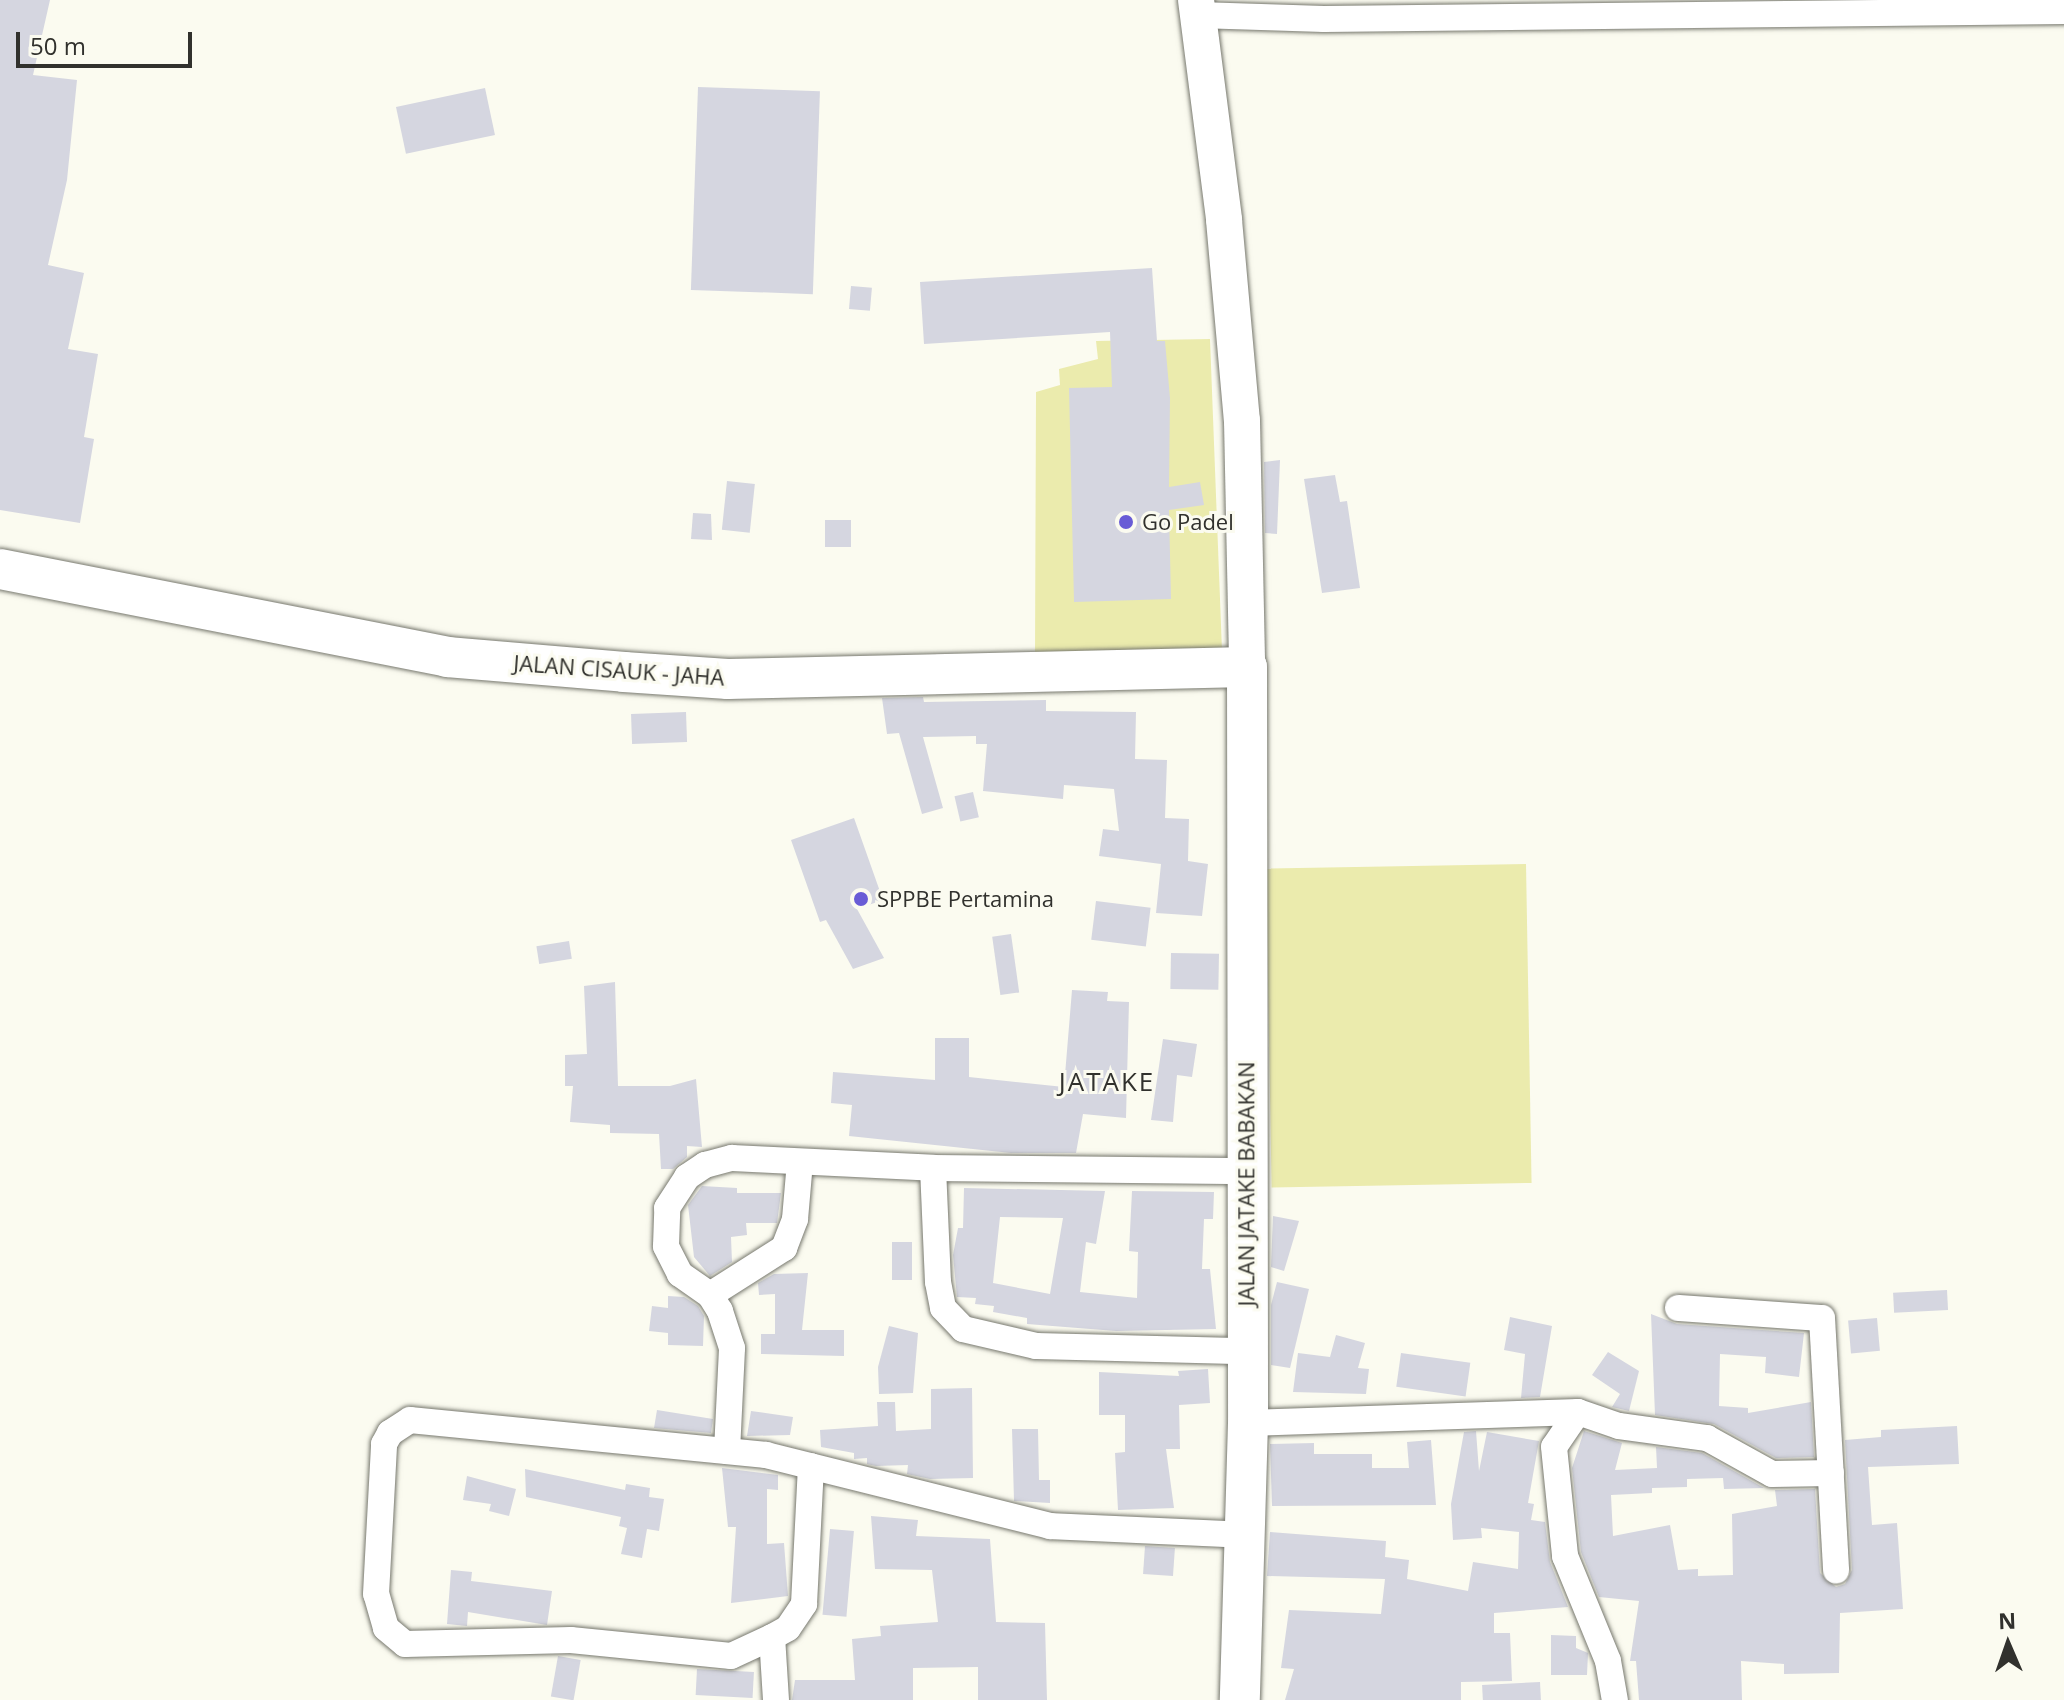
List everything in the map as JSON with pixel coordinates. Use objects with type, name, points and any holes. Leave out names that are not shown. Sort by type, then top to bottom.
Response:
[{"type":"main road","points":[[1197,8],[1242,421],[1247,667]]},
{"type":"main road","name":"JALAN CISAUK - JAHA","points":[[0,569],[447,657],[624,672],[728,679],[1247,667]]},
{"type":"main road","name":"JALAN JATAKE BABAKAN","points":[[1240,1700],[1248,1423],[1245,1171],[1247,667]]},
{"type":"street","points":[[1197,8],[1324,19],[2064,11]]},
{"type":"street","points":[[727,1451],[732,1348],[710,1295],[680,1274],[666,1246],[667,1208],[687,1177],[705,1165],[732,1158],[933,1168],[1245,1171]]},
{"type":"street","points":[[710,1295],[784,1248],[795,1219],[800,1162]]},
{"type":"street","points":[[933,1168],[938,1282],[943,1308],[963,1329],[1036,1346],[1246,1351]]},
{"type":"street","points":[[1678,1308],[1822,1318],[1836,1571]]},
{"type":"street","points":[[1248,1423],[1578,1412],[1619,1426],[1707,1438],[1772,1474],[1831,1473]]},
{"type":"street","points":[[1578,1412],[1554,1447],[1565,1556],[1608,1661],[1615,1700]]},
{"type":"street","points":[[811,1466],[804,1604],[788,1628],[731,1656],[571,1640],[405,1644],[386,1628],[376,1594],[384,1444],[398,1424],[410,1420],[727,1451],[811,1466],[1050,1526],[1246,1535]]},
{"type":"street","points":[[772,1637],[776,1700]]},
{"type":"green space","name":"Go Padel","points":[[1210,339],[1222,651],[1035,656],[1036,392],[1060,385],[1059,369],[1098,359],[1096,341]]},
{"type":"green space","points":[[1526,864],[1532,1183],[1272,1187],[1266,869]]},
{"type":"building","points":[[0,0],[50,0],[33,75],[77,80],[67,180],[48,265],[84,273],[68,349],[98,354],[84,437],[94,439],[80,523],[0,510]]},
{"type":"building","points":[[698,87],[820,91],[813,294],[691,290]]},
{"type":"building","points":[[485,88],[495,135],[406,154],[396,107]]},
{"type":"building","points":[[1152,268],[1157,341],[1165,341],[1170,398],[1169,487],[1200,482],[1204,505],[1169,510],[1171,599],[1074,602],[1069,388],[1112,387],[1110,332],[924,344],[920,282]]},
{"type":"building","points":[[851,286],[872,288],[870,311],[849,309]]},
{"type":"building","points":[[1280,460],[1277,534],[1265,533],[1264,462]]},
{"type":"building","points":[[1335,475],[1340,502],[1347,501],[1360,588],[1322,593],[1304,479]]},
{"type":"building","points":[[727,481],[755,484],[750,533],[722,530]]},
{"type":"building","points":[[693,513],[711,514],[712,540],[691,539]]},
{"type":"building","points":[[825,520],[851,520],[851,547],[825,547]]},
{"type":"building","points":[[923,697],[924,702],[1046,700],[1046,711],[1136,712],[1135,759],[1167,760],[1165,818],[1189,819],[1188,861],[1208,864],[1202,916],[1156,913],[1161,864],[1099,856],[1103,829],[1119,831],[1114,789],[1064,785],[1063,799],[983,791],[987,744],[976,744],[976,736],[923,737],[943,808],[922,814],[899,733],[887,734],[882,698]]},
{"type":"building","points":[[686,712],[687,742],[632,744],[631,714]]},
{"type":"building","points":[[973,792],[979,817],[960,822],[954,796]]},
{"type":"building","points":[[854,818],[883,900],[857,909],[884,958],[853,969],[826,920],[820,922],[791,840]]},
{"type":"building","points":[[1096,901],[1151,908],[1146,946],[1091,940]]},
{"type":"building","points":[[1011,934],[1019,992],[1000,995],[992,937]]},
{"type":"building","points":[[569,941],[572,959],[539,964],[536,946]]},
{"type":"building","points":[[1171,953],[1219,954],[1218,990],[1170,989]]},
{"type":"building","points":[[615,982],[618,1086],[670,1086],[696,1079],[702,1147],[687,1146],[687,1157],[673,1169],[661,1169],[659,1134],[610,1133],[610,1125],[570,1122],[573,1086],[565,1086],[565,1055],[587,1054],[584,986]]},
{"type":"building","points":[[1072,990],[1108,992],[1107,1001],[1129,1002],[1126,1118],[1083,1114],[1076,1153],[1011,1153],[849,1136],[852,1105],[831,1103],[833,1072],[935,1080],[935,1038],[969,1038],[969,1077],[1064,1087]]},
{"type":"building","points":[[1163,1039],[1197,1044],[1192,1077],[1177,1075],[1173,1122],[1151,1120]]},
{"type":"building","points":[[702,1186],[737,1188],[737,1193],[781,1193],[777,1223],[746,1223],[747,1235],[731,1237],[732,1262],[710,1276],[694,1257],[688,1205]]},
{"type":"building","points":[[964,1188],[1105,1191],[1096,1244],[1086,1242],[1080,1292],[1137,1298],[1138,1252],[1129,1251],[1132,1191],[1214,1192],[1213,1219],[1204,1219],[1202,1269],[1210,1269],[1216,1329],[1116,1331],[1027,1324],[1027,1318],[993,1312],[994,1306],[975,1304],[976,1298],[957,1297],[953,1255],[958,1228],[963,1228]],"holes":[[[1000,1217],[1063,1218],[1050,1294],[993,1283]]]},
{"type":"building","points":[[1273,1216],[1299,1221],[1284,1271],[1271,1267]]},
{"type":"building","points":[[892,1242],[912,1242],[912,1280],[892,1280]]},
{"type":"building","points":[[808,1273],[802,1330],[844,1330],[844,1356],[761,1354],[761,1334],[775,1334],[775,1294],[759,1295],[758,1283],[774,1274]]},
{"type":"building","points":[[1277,1282],[1309,1289],[1290,1368],[1271,1365],[1271,1305]]},
{"type":"building","points":[[1947,1290],[1948,1310],[1894,1313],[1893,1293]]},
{"type":"building","points":[[668,1296],[684,1297],[698,1306],[704,1316],[703,1346],[668,1345],[668,1333],[649,1331],[652,1306],[668,1308]]},
{"type":"building","points":[[1651,1314],[1677,1324],[1804,1333],[1799,1377],[1765,1373],[1766,1357],[1720,1354],[1719,1406],[1748,1408],[1748,1413],[1811,1402],[1814,1457],[1776,1458],[1714,1424],[1655,1415]]},
{"type":"building","points":[[1510,1317],[1552,1326],[1540,1397],[1521,1398],[1525,1354],[1504,1350]]},
{"type":"building","points":[[1877,1318],[1880,1351],[1851,1353],[1848,1321]]},
{"type":"building","points":[[889,1326],[918,1333],[913,1393],[879,1394],[878,1367]]},
{"type":"building","points":[[1336,1335],[1365,1343],[1358,1368],[1369,1369],[1366,1394],[1293,1392],[1298,1353],[1330,1357]]},
{"type":"building","points":[[1608,1352],[1639,1371],[1629,1411],[1612,1407],[1620,1394],[1592,1375]]},
{"type":"building","points":[[1401,1353],[1470,1363],[1466,1396],[1396,1387]]},
{"type":"building","points":[[1208,1369],[1210,1403],[1179,1405],[1180,1449],[1166,1449],[1174,1508],[1118,1510],[1115,1453],[1125,1452],[1125,1415],[1099,1415],[1099,1372],[1179,1376],[1178,1371]]},
{"type":"building","points":[[972,1388],[973,1478],[930,1479],[907,1474],[908,1465],[876,1466],[867,1464],[867,1458],[854,1459],[854,1453],[821,1447],[820,1430],[878,1426],[877,1402],[895,1402],[896,1431],[931,1429],[931,1389]]},
{"type":"building","points":[[657,1410],[713,1419],[711,1433],[654,1428]]},
{"type":"building","points":[[751,1411],[793,1417],[790,1435],[747,1436]]},
{"type":"building","points":[[1957,1426],[1959,1464],[1868,1467],[1872,1525],[1897,1523],[1903,1609],[1840,1613],[1839,1673],[1784,1674],[1784,1664],[1741,1661],[1742,1700],[1639,1700],[1636,1661],[1630,1661],[1639,1601],[1599,1597],[1581,1552],[1572,1468],[1584,1431],[1622,1443],[1615,1470],[1657,1468],[1656,1447],[1702,1453],[1764,1488],[1724,1489],[1723,1478],[1687,1479],[1687,1487],[1652,1488],[1652,1493],[1611,1495],[1613,1536],[1670,1525],[1678,1570],[1698,1569],[1698,1576],[1733,1575],[1732,1514],[1777,1506],[1775,1490],[1815,1489],[1820,1573],[1836,1587],[1845,1584],[1852,1570],[1845,1440],[1881,1437],[1881,1430]]},
{"type":"building","points":[[1012,1429],[1038,1429],[1039,1480],[1050,1480],[1050,1503],[1014,1501]]},
{"type":"building","points":[[1476,1431],[1479,1471],[1487,1432],[1539,1441],[1528,1503],[1534,1504],[1531,1520],[1545,1522],[1550,1562],[1568,1607],[1494,1613],[1494,1633],[1510,1633],[1512,1681],[1461,1682],[1461,1700],[1285,1700],[1294,1669],[1281,1668],[1289,1610],[1381,1614],[1385,1579],[1267,1576],[1270,1532],[1386,1541],[1385,1557],[1409,1560],[1407,1579],[1468,1591],[1473,1562],[1518,1569],[1519,1532],[1481,1528],[1482,1538],[1453,1540],[1451,1504],[1464,1432]]},
{"type":"building","points":[[1431,1440],[1436,1505],[1272,1506],[1270,1444],[1314,1443],[1314,1454],[1372,1454],[1372,1468],[1409,1468],[1407,1442]]},
{"type":"building","points":[[722,1468],[778,1475],[778,1490],[767,1489],[767,1544],[784,1543],[788,1596],[731,1603],[736,1527],[728,1527]]},
{"type":"building","points":[[525,1469],[625,1490],[626,1484],[650,1488],[649,1497],[664,1499],[659,1531],[647,1529],[642,1558],[621,1554],[627,1528],[619,1526],[621,1517],[526,1497]]},
{"type":"building","points":[[467,1476],[516,1489],[509,1516],[489,1511],[491,1504],[463,1500]]},
{"type":"building","points":[[871,1516],[918,1520],[916,1536],[990,1539],[996,1622],[1045,1623],[1047,1700],[978,1700],[978,1667],[913,1668],[913,1700],[792,1700],[795,1680],[855,1680],[852,1639],[881,1636],[880,1626],[938,1622],[932,1570],[875,1569]]},
{"type":"building","points":[[830,1529],[854,1531],[846,1617],[823,1615]]},
{"type":"building","points":[[1145,1546],[1175,1548],[1173,1576],[1143,1574]]},
{"type":"building","points":[[451,1570],[472,1572],[471,1581],[552,1591],[547,1625],[468,1612],[467,1626],[447,1624]]},
{"type":"building","points":[[1551,1635],[1576,1636],[1576,1648],[1588,1653],[1587,1675],[1551,1675]]},
{"type":"building","points":[[558,1656],[581,1660],[574,1700],[551,1696]]},
{"type":"building","points":[[697,1669],[754,1672],[753,1698],[696,1695]]},
{"type":"building","points":[[1540,1682],[1541,1700],[1483,1700],[1482,1685]]},
{"type":"place","name":"Go Padel","points":[[1126,522]]},
{"type":"place","name":"SPPBE Pertamina","points":[[861,899]]},
{"type":"district","name":"JATAKE","points":[[1107,1082]]}]
